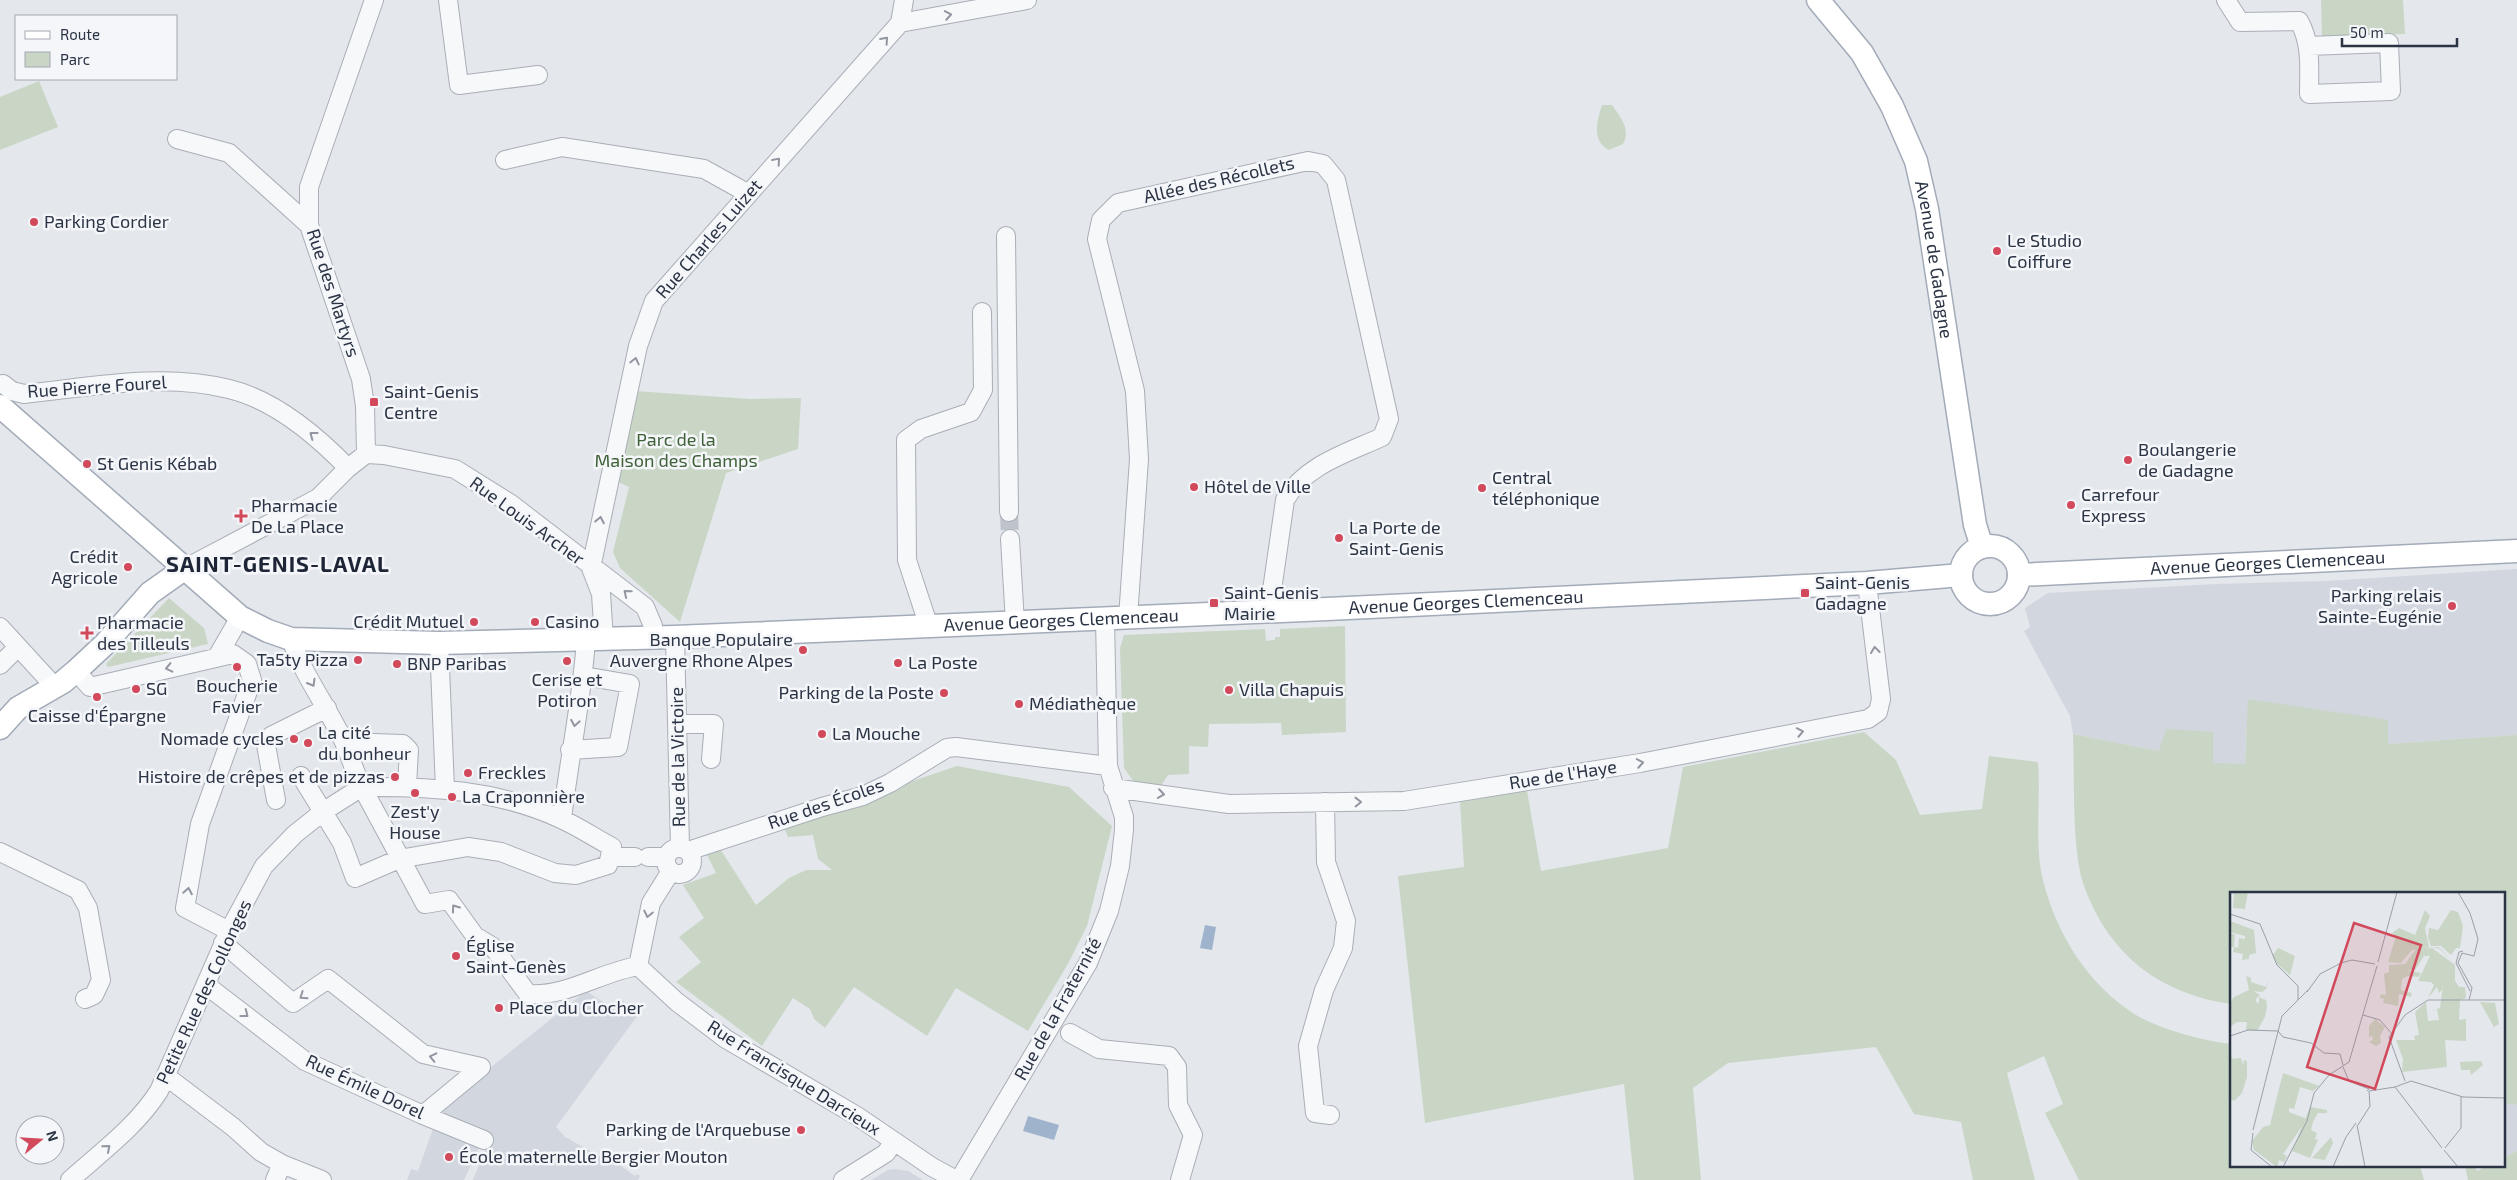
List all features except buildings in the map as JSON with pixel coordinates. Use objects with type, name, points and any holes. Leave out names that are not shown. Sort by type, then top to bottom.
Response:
[{"type":"main road","name":"Avenue de Gadagne","points":[[1818,0],[1862,53],[1892,106],[1916,161],[1927,209],[1975,525],[1982,547]]},
{"type":"main road","name":"Avenue Georges Clemenceau","points":[[1,389],[184,569],[240,617],[268,631],[291,639],[439,643],[595,640],[1270,612],[1867,583],[1961,575]]},
{"type":"main road","points":[[1991,546],[2008,552],[2018,566],[2019,575],[2016,588],[2008,598],[1992,604],[1983,603],[1970,596],[1965,590],[1961,575],[1967,557],[1982,547],[1991,546]]},
{"type":"main road","name":"Avenue Georges Clemenceau","points":[[2019,575],[2517,551]]},
{"type":"main road","points":[[0,728],[18,708],[76,671],[105,644],[150,592],[184,569]]},
{"type":"street","name":"Rue des Martyrs","points":[[366,454],[365,406],[361,379],[309,225],[309,187],[374,0]]},
{"type":"street","points":[[448,0],[459,85],[538,75]]},
{"type":"street","points":[[904,0],[900,23],[1027,0]]},
{"type":"street","points":[[2226,0],[2240,22],[2299,22],[2308,37],[2308,46],[2310,94],[2391,91],[2389,43],[2308,46]]},
{"type":"street","name":"Rue Charles Luizet","points":[[591,568],[607,484],[638,346],[654,301],[900,23]]},
{"type":"street","points":[[177,139],[228,154],[309,225]]},
{"type":"street","points":[[505,160],[562,147],[704,169],[748,194]]},
{"type":"street","name":"Allée des Récollets","points":[[1128,618],[1139,459],[1135,391],[1097,239],[1101,220],[1118,203],[1308,161],[1323,164],[1336,180],[1389,420],[1382,437],[1320,466],[1292,488],[1285,500],[1270,612]]},
{"type":"street","points":[[1006,236],[1009,512]]},
{"type":"street","points":[[929,627],[906,560],[906,440],[921,428],[971,412],[983,390],[982,312]]},
{"type":"street","name":"Rue Pierre Fourel","points":[[1,389],[24,394],[155,381],[198,383],[230,389],[268,404],[314,435],[348,468]]},
{"type":"street","points":[[184,569],[318,498],[348,468],[366,454]]},
{"type":"street","name":"Rue Louis Archer","points":[[366,454],[384,455],[455,469],[511,504],[591,568],[616,584],[644,608],[654,626],[665,637]]},
{"type":"street","points":[[1010,539],[1015,623]]},
{"type":"street","points":[[562,819],[570,750],[584,676],[595,640],[601,594],[591,568]]},
{"type":"street","name":"Rue de l'Haye","points":[[1113,788],[1229,804],[1404,801],[1640,763],[1868,719],[1878,712],[1880,699],[1867,583]]},
{"type":"street","points":[[217,657],[240,617]]},
{"type":"street","name":"Rue de la Fraternité","points":[[958,1180],[1088,963],[1109,911],[1120,866],[1124,817],[1113,788],[1108,766],[1105,619]]},
{"type":"street","points":[[0,627],[55,686]]},
{"type":"street","name":"Rue de la Victoire","points":[[665,637],[678,724],[676,857]]},
{"type":"street","points":[[291,639],[297,657],[327,708],[344,742],[352,767],[398,859],[425,904],[449,900],[475,936],[493,947],[528,994],[539,995],[582,986],[617,969],[638,966],[651,903],[676,857]]},
{"type":"street","points":[[439,643],[444,788]]},
{"type":"street","points":[[0,665],[18,647]]},
{"type":"street","points":[[76,671],[90,687],[233,654],[246,664],[252,680],[200,824],[185,908],[226,937],[293,1003],[328,979],[423,1054],[481,1067],[423,1116]]},
{"type":"street","points":[[570,750],[618,747],[630,684],[584,676]]},
{"type":"street","points":[[276,800],[266,745],[271,736],[327,708]]},
{"type":"street","points":[[678,724],[714,724],[711,759]]},
{"type":"street","points":[[344,742],[403,744],[409,750],[407,786]]},
{"type":"street","name":"Rue des Écoles","points":[[324,811],[342,843],[355,878],[398,859],[468,847],[501,852],[555,873],[576,875],[609,861],[641,857],[676,857],[822,806],[863,796],[890,784],[947,748],[956,747],[1108,766]]},
{"type":"street","points":[[301,776],[324,811]]},
{"type":"street","points":[[362,787],[407,786],[444,788],[517,802],[562,819],[612,847],[609,861]]},
{"type":"street","name":"Petite Rue des Collonges","points":[[70,1180],[144,1113],[167,1077],[226,937],[264,866],[295,834],[324,811],[362,787]]},
{"type":"street","points":[[1324,802],[1326,862],[1346,921],[1343,948],[1324,990],[1308,1046],[1316,1113],[1330,1115]]},
{"type":"street","points":[[0,852],[78,890],[88,908],[101,980],[94,995],[85,999]]},
{"type":"street","name":"Rue Francisque Darcieux","points":[[638,966],[677,1002],[726,1039],[857,1116],[932,1167],[958,1180]]},
{"type":"street","name":"Rue Émile Dorel","points":[[206,985],[305,1061],[423,1116],[484,1140]]},
{"type":"street","points":[[1070,1033],[1099,1049],[1169,1056],[1177,1067],[1178,1105],[1193,1135],[1180,1180]]},
{"type":"street","points":[[167,1077],[233,1127],[261,1152],[279,1172],[322,1180]]},
{"type":"street","points":[[843,1180],[886,1153],[894,1141]]},
{"type":"shaded area","points":[[2517,569],[2517,735],[2388,744],[2388,720],[2246,732],[2245,764],[2213,764],[2213,733],[2159,751],[2073,734],[2070,716],[2024,631],[2030,627],[2025,608],[2048,593],[2217,584],[2327,581]]},
{"type":"shaded area","points":[[586,991],[614,1009],[622,1000],[640,1012],[556,1127],[565,1137],[614,1164],[615,1162],[635,1176],[637,1174],[640,1176],[638,1180],[473,1180],[486,1148],[435,1112]]},
{"type":"shaded area","points":[[2504,1103],[2517,1105],[2517,1151],[2504,1158]]},
{"type":"shaded area","name":"École maternelle Bergier Mouton","points":[[434,1126],[480,1145],[464,1180],[407,1180],[411,1169],[418,1171]]},
{"type":"shaded area","points":[[888,1170],[908,1171],[923,1180],[871,1180]]},
{"type":"green space","points":[[2321,0],[2403,0],[2405,34],[2322,37]]},
{"type":"green space","points":[[39,81],[58,127],[0,150],[0,97]]},
{"type":"green space","points":[[1602,105],[1612,105],[1622,119],[1626,133],[1623,144],[1609,150],[1600,141],[1597,130]]},
{"type":"green space","name":"Parc de la Maison des Champs","points":[[635,391],[750,399],[801,398],[798,449],[726,473],[680,622],[620,568],[613,552],[629,487],[614,480]]},
{"type":"green space","points":[[169,598],[204,628],[208,644],[108,667],[106,664]]},
{"type":"green space","points":[[1345,626],[1346,732],[1282,735],[1281,723],[1209,724],[1208,747],[1189,746],[1189,774],[1168,775],[1160,787],[1134,782],[1124,768],[1120,648],[1124,635],[1265,629],[1266,641],[1275,640],[1275,637],[1280,637],[1280,629]]},
{"type":"green space","points":[[2248,699],[2388,720],[2388,744],[2517,735],[2517,1105],[2504,1103],[2504,892],[2230,892],[2230,1004],[2205,999],[2182,991],[2140,967],[2123,951],[2108,932],[2095,910],[2084,886],[2080,870],[2075,833],[2073,734],[2159,751],[2166,729],[2213,732],[2213,763],[2245,764]]},
{"type":"green space","points":[[1864,732],[1896,760],[1920,815],[1982,809],[1989,756],[2038,762],[2040,866],[2056,920],[2077,957],[2103,989],[2136,1015],[2182,1034],[2230,1044],[2230,1168],[2421,1168],[2424,1180],[2079,1180],[2045,1113],[2063,1104],[2044,1056],[2007,1073],[2035,1180],[1973,1180],[1961,1122],[1914,1114],[1876,1047],[1728,1063],[1693,1088],[1701,1180],[1634,1180],[1624,1084],[1425,1123],[1398,876],[1464,867],[1460,801],[1527,791],[1541,871],[1668,848],[1683,767]]},
{"type":"green space","points":[[957,766],[1069,787],[1112,826],[1087,926],[1069,962],[1028,1031],[956,988],[927,1036],[854,987],[825,1028],[814,1019],[810,1009],[793,998],[762,1046],[676,982],[701,962],[679,937],[704,918],[683,885],[716,873],[705,851],[717,844],[756,905],[789,878],[806,870],[832,870],[818,859],[813,835],[788,837],[783,825]]},
{"type":"green space","points":[[2517,1151],[2517,1180],[2468,1180],[2465,1168],[2476,1168],[2477,1171],[2483,1168],[2504,1168],[2504,1158]]},
{"type":"water","points":[[1205,925],[1216,927],[1212,950],[1200,948]]},
{"type":"water","points":[[1028,1116],[1059,1125],[1054,1140],[1023,1131]]},
{"type":"tunnel","points":[[1009,512],[1010,539]]},
{"type":"place","name":"Parking Cordier","points":[[34,222]]},
{"type":"place","name":"Le Studio Coiffure","points":[[1997,251]]},
{"type":"place","name":"Saint-Genis Centre","points":[[374,402]]},
{"type":"place","name":"Boulangerie de Gadagne","points":[[2128,460]]},
{"type":"place","name":"St Genis Kébab","points":[[87,464]]},
{"type":"place","name":"Hôtel de Ville","points":[[1194,487]]},
{"type":"place","name":"Central téléphonique","points":[[1482,488]]},
{"type":"place","name":"Carrefour Express","points":[[2071,505]]},
{"type":"place","name":"Pharmacie De La Place","points":[[241,516]]},
{"type":"place","name":"La Porte de Saint-Genis","points":[[1339,538]]},
{"type":"place","name":"Crédit Agricole","points":[[128,567]]},
{"type":"place","name":"Saint-Genis Gadagne","points":[[1805,593]]},
{"type":"place","name":"Saint-Genis Mairie","points":[[1214,603]]},
{"type":"place","name":"Parking relais Sainte-Eugénie","points":[[2452,606]]},
{"type":"place","name":"Crédit Mutuel","points":[[474,622]]},
{"type":"place","name":"Casino","points":[[535,622]]},
{"type":"place","name":"Pharmacie des Tilleuls","points":[[87,633]]},
{"type":"place","name":"Banque Populaire Auvergne Rhone Alpes","points":[[803,650]]},
{"type":"place","name":"Ta5ty Pizza","points":[[358,660]]},
{"type":"place","name":"Cerise et Potiron","points":[[567,661]]},
{"type":"place","name":"La Poste","points":[[898,663]]},
{"type":"place","name":"BNP Paribas","points":[[397,664]]},
{"type":"place","name":"Boucherie Favier","points":[[237,667]]},
{"type":"place","name":"SG","points":[[136,689]]},
{"type":"place","name":"Villa Chapuis","points":[[1229,690]]},
{"type":"place","name":"Parking de la Poste","points":[[944,693]]},
{"type":"place","name":"Caisse d'Épargne","points":[[97,697]]},
{"type":"place","name":"Médiathèque","points":[[1019,704]]},
{"type":"place","name":"La Mouche","points":[[822,734]]},
{"type":"place","name":"Nomade cycles","points":[[294,739]]},
{"type":"place","name":"La cité du bonheur","points":[[308,743]]},
{"type":"place","name":"Freckles","points":[[468,773]]},
{"type":"place","name":"Histoire de crêpes et de pizzas","points":[[395,777]]},
{"type":"place","name":"Zest'y House","points":[[415,793]]},
{"type":"place","name":"La Craponnière","points":[[452,797]]},
{"type":"place","name":"Église Saint-Genès","points":[[456,956]]},
{"type":"place","name":"Place du Clocher","points":[[499,1008]]},
{"type":"place","name":"Parking de l'Arquebuse","points":[[801,1130]]},
{"type":"place","name":"École maternelle Bergier Mouton","points":[[449,1157]]},
{"type":"district","name":"SAINT-GENIS-LAVAL","points":[[278,564]]}]
